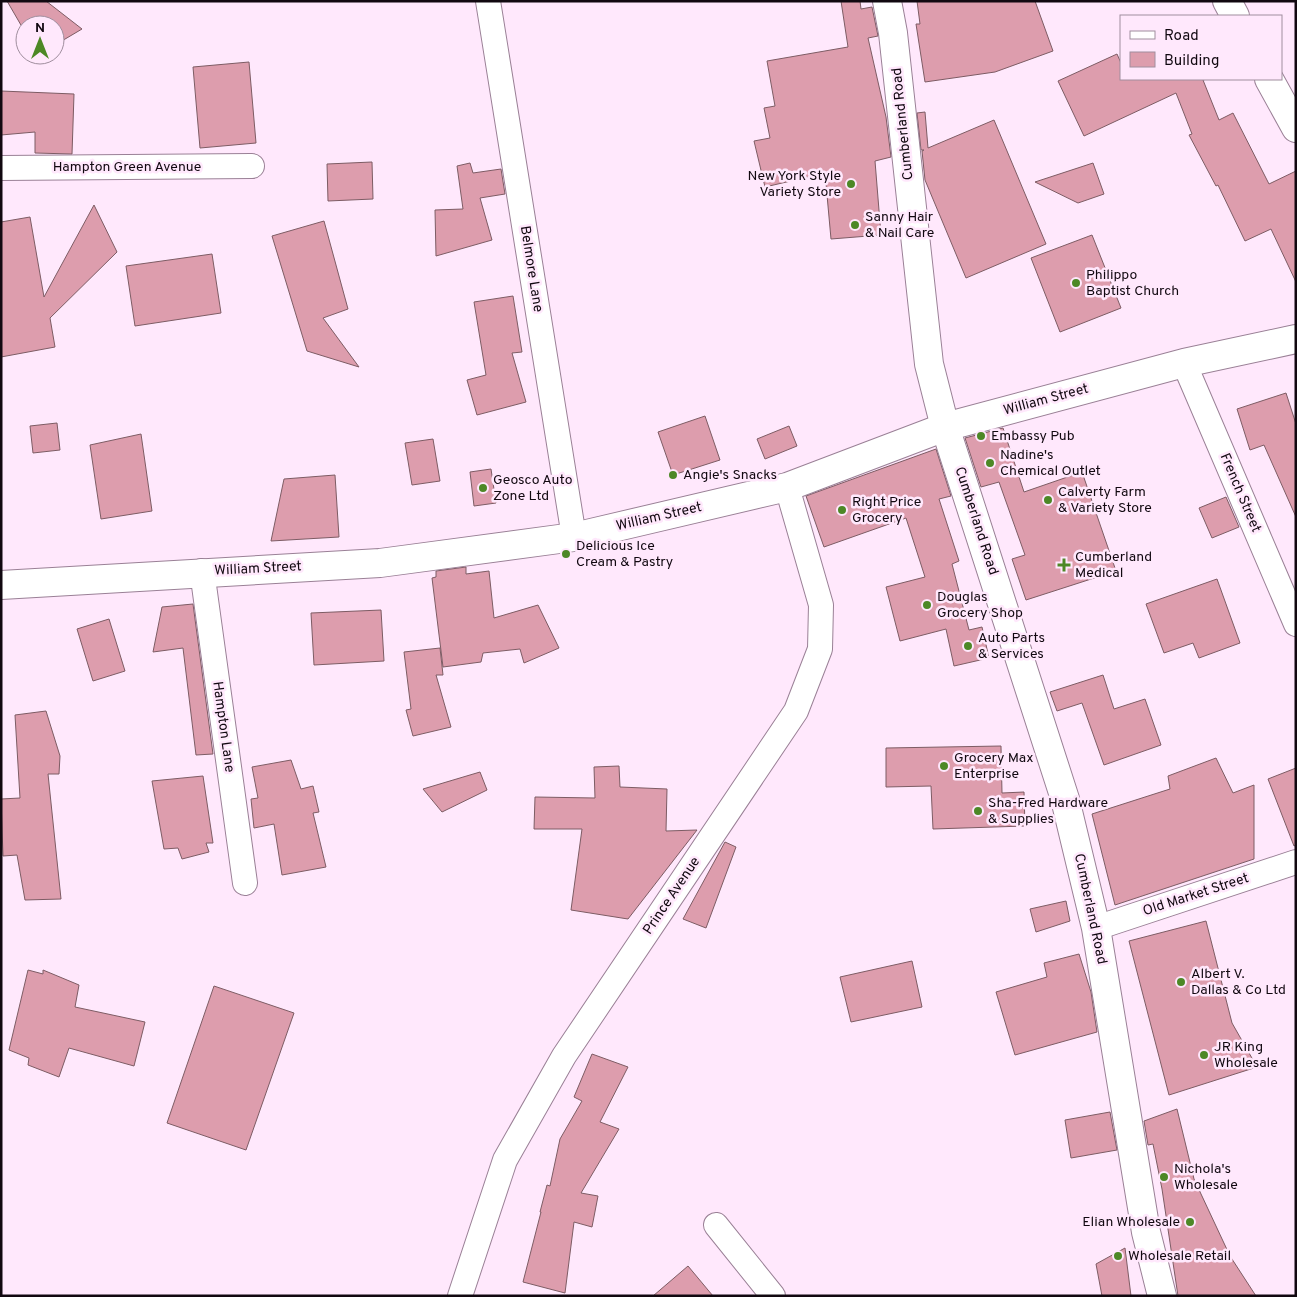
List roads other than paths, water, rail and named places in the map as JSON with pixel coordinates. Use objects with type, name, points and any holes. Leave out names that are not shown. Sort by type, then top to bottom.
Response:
[{"type":"street","name":"Belmore Lane","points":[[488,1],[574,536]]},
{"type":"street","name":"Cumberland Road","points":[[887,1],[893,34],[928,364],[945,427],[1065,798],[1096,928],[1144,1222],[1162,1296]]},
{"type":"street","points":[[1227,1],[1234,15]]},
{"type":"street","points":[[1270,80],[1296,128]]},
{"type":"street","name":"Hampton Green Avenue","points":[[1,168],[252,166]]},
{"type":"street","name":"William Street","points":[[1,584],[380,563],[574,536],[787,487],[945,427],[1184,362],[1296,340]]},
{"type":"street","name":"French Street","points":[[1184,362],[1296,624]]},
{"type":"street","name":"Prince Avenue","points":[[460,1296],[505,1160],[564,1056],[796,711],[820,649],[821,605],[787,487]]},
{"type":"street","name":"Hampton Lane","points":[[202,572],[245,883]]},
{"type":"street","name":"Old Market Street","points":[[1096,928],[1296,862]]},
{"type":"street","points":[[716,1224],[773,1296]]},
{"type":"place","name":"New York Style Variety Store","points":[[851,184]]},
{"type":"place","name":"Sanny Hair & Nail Care","points":[[855,225]]},
{"type":"place","name":"Philippo Baptist Church","points":[[1076,283]]},
{"type":"place","name":"Embassy Pub","points":[[981,436]]},
{"type":"place","name":"Nadine's Chemical Outlet","points":[[990,463]]},
{"type":"place","name":"Angie's Snacks","points":[[673,475]]},
{"type":"place","name":"Geosco Auto Zone Ltd","points":[[483,488]]},
{"type":"place","name":"Calverty Farm & Variety Store","points":[[1048,500]]},
{"type":"place","name":"Right Price Grocery","points":[[842,510]]},
{"type":"place","name":"Delicious Ice Cream & Pastry","points":[[566,554]]},
{"type":"place","name":"Cumberland Medical","points":[[1064,565]]},
{"type":"place","name":"Douglas Grocery Shop","points":[[927,605]]},
{"type":"place","name":"Auto Parts & Services","points":[[968,646]]},
{"type":"place","name":"Grocery Max Enterprise","points":[[944,766]]},
{"type":"place","name":"Sha-Fred Hardware & Supplies","points":[[978,811]]},
{"type":"place","name":"Albert V. Dallas & Co Ltd","points":[[1181,982]]},
{"type":"place","name":"JR King Wholesale","points":[[1204,1055]]},
{"type":"place","name":"Nichola's Wholesale","points":[[1164,1177]]},
{"type":"place","name":"Elian Wholesale","points":[[1190,1222]]},
{"type":"place","name":"Wholesale Retail","points":[[1118,1256]]}]
